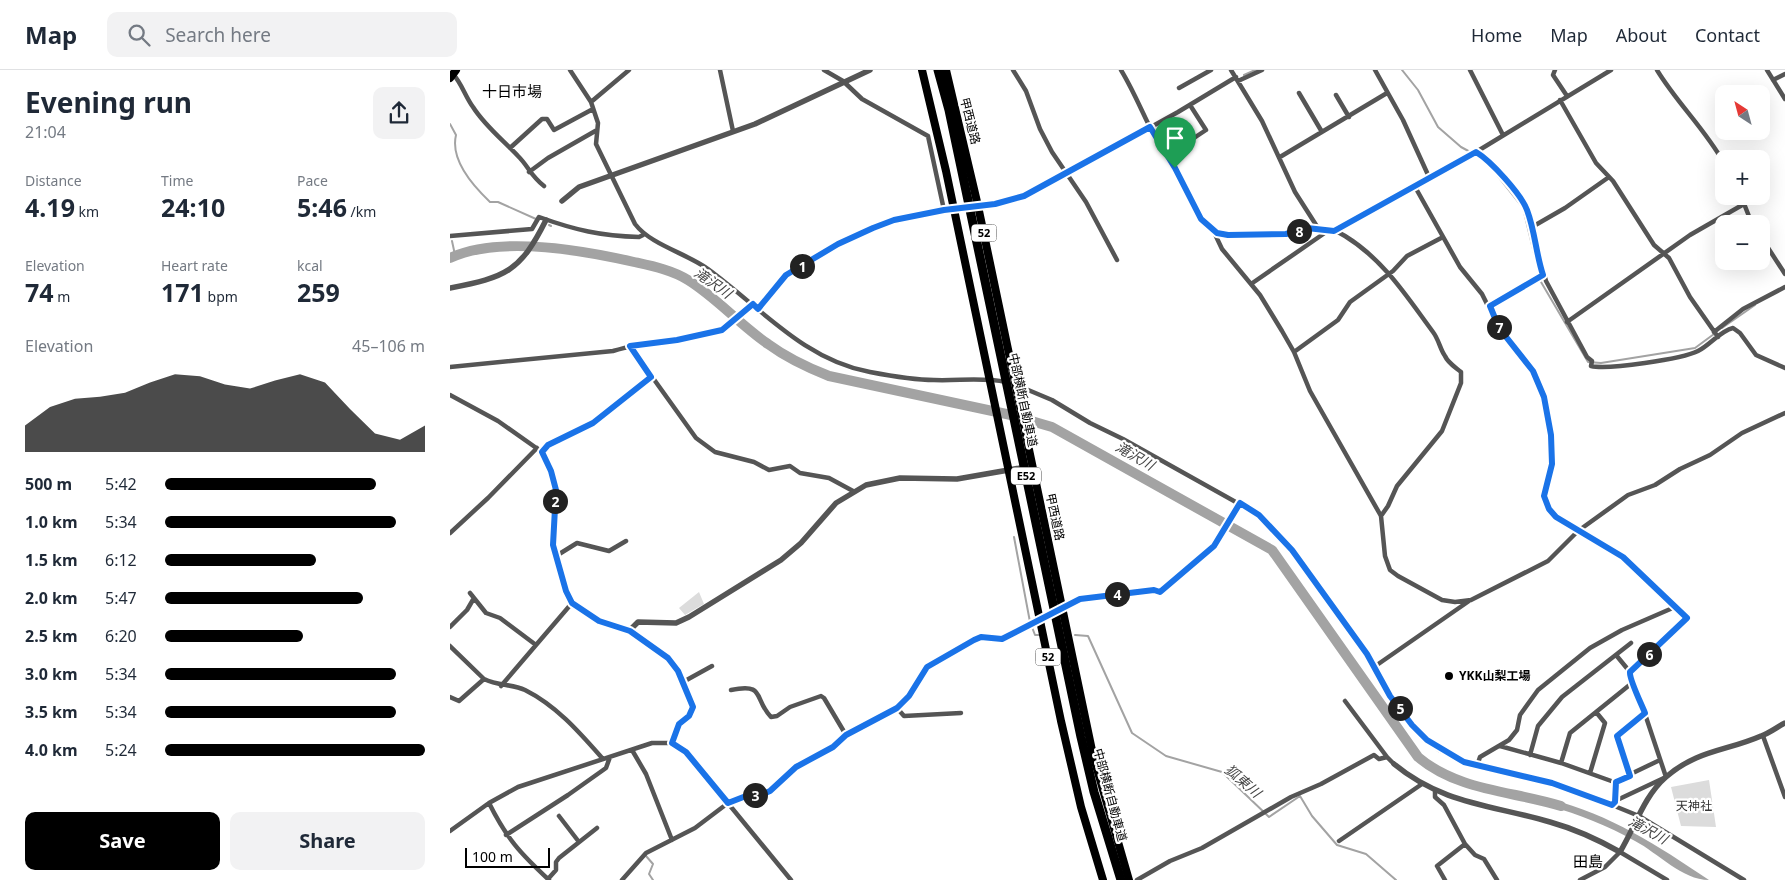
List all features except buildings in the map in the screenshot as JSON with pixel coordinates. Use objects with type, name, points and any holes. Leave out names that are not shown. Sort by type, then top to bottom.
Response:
[{"type":"highway","name":"52","points":[[922,70],[954,209],[1038,622],[1081,807],[1103,880]]},
{"type":"highway","name":"中部横断自動車道","points":[[938,70],[949,110],[1094,792],[1121,880]]},
{"type":"highway","name":"甲西道路","points":[[946,70],[978,206],[1093,755],[1129,880]]},
{"type":"street","points":[[570,70],[591,102],[598,123],[596,144],[610,176],[635,224],[643,235],[699,263],[816,353],[845,366],[870,372],[933,380],[989,378],[1015,384],[1052,400],[1090,423],[1240,503],[1259,515],[1288,544],[1367,654],[1390,696],[1418,733],[1445,753],[1464,762],[1552,783],[1613,803],[1744,880]]},
{"type":"street","points":[[591,102],[629,70]]},
{"type":"street","points":[[720,70],[733,131]]},
{"type":"street","points":[[824,70],[843,82],[862,99],[928,136],[944,210]]},
{"type":"street","points":[[562,201],[579,187],[762,120],[870,70]]},
{"type":"street","points":[[1013,70],[1026,91],[1044,136],[1086,202],[1117,260]]},
{"type":"street","points":[[1121,70],[1201,219],[1213,230],[1234,267],[1260,295],[1294,352],[1310,391],[1381,516],[1385,556],[1390,570],[1442,600],[1455,602],[1471,600]]},
{"type":"street","points":[[1179,88],[1211,70]]},
{"type":"street","points":[[1231,70],[1280,157],[1295,192],[1318,228]]},
{"type":"street","points":[[758,309],[786,275],[838,244],[894,220],[1024,196],[1237,79],[1262,70]]},
{"type":"street","points":[[1375,70],[1403,120],[1429,177]]},
{"type":"street","points":[[1470,70],[1503,135]]},
{"type":"street","points":[[1555,70],[1553,75],[1567,96]]},
{"type":"street","points":[[1251,284],[1332,230],[1474,153],[1611,70]]},
{"type":"street","points":[[1657,70],[1673,95],[1716,150]]},
{"type":"street","points":[[1767,70],[1785,99]]},
{"type":"street","points":[[453,74],[462,85],[472,106],[481,118],[544,186]]},
{"type":"street","points":[[1773,80],[1785,74]]},
{"type":"street","points":[[1299,93],[1322,132]]},
{"type":"street","points":[[1280,157],[1387,94]]},
{"type":"street","points":[[1336,95],[1349,117]]},
{"type":"street","points":[[1560,100],[1596,163],[1609,177],[1654,245],[1663,253],[1716,334]]},
{"type":"street","points":[[1167,156],[1206,130],[1190,105]]},
{"type":"street","points":[[510,148],[542,119],[547,119],[554,130],[593,109]]},
{"type":"street","points":[[529,172],[548,158],[597,130]]},
{"type":"street","points":[[1474,153],[1487,159],[1523,202],[1532,227],[1541,276],[1593,367],[1614,366],[1686,355],[1698,351],[1743,309],[1785,287]]},
{"type":"street","points":[[1532,227],[1565,208],[1609,177]]},
{"type":"street","points":[[1414,185],[1460,267],[1490,306],[1499,328],[1533,371],[1544,397],[1551,435],[1552,464],[1544,489],[1545,502],[1556,517],[1623,557],[1687,618],[1630,672]]},
{"type":"street","points":[[1567,322],[1663,253],[1742,205]]},
{"type":"street","points":[[450,236],[532,229],[539,217],[582,232],[606,236],[639,237],[643,235]]},
{"type":"street","points":[[450,288],[492,279],[512,269],[535,243],[546,220]]},
{"type":"street","points":[[1213,230],[1228,235],[1246,236],[1286,234],[1318,228],[1332,230],[1373,256],[1417,307],[1438,339],[1444,356],[1461,372],[1462,378],[1442,431],[1397,486],[1381,516]]},
{"type":"street","points":[[1294,352],[1338,320],[1356,297],[1389,274],[1407,256],[1443,237]]},
{"type":"street","points":[[1770,251],[1785,274]]},
{"type":"street","points":[[1490,306],[1541,276]]},
{"type":"street","points":[[450,367],[613,351],[630,346],[677,340],[716,332],[726,327],[752,304]]},
{"type":"street","points":[[1716,334],[1733,328],[1740,333],[1756,355],[1785,368]]},
{"type":"street","points":[[630,346],[696,438],[716,452],[754,462],[769,470],[790,466],[800,473],[829,478],[853,491]]},
{"type":"street","points":[[542,452],[548,445],[601,418],[651,377]]},
{"type":"street","points":[[450,395],[498,421],[542,452],[551,471],[556,490],[553,536],[556,556],[566,591],[572,603],[599,621],[630,631],[668,658],[683,682],[693,707],[693,712],[679,724],[672,743]]},
{"type":"street","points":[[1374,667],[1471,600],[1548,561],[1578,531],[1628,494],[1655,485],[1680,469],[1710,455],[1750,429],[1785,413]]},
{"type":"street","points":[[450,533],[488,498],[537,448]]},
{"type":"street","points":[[630,631],[634,624],[642,621],[682,621],[768,570],[789,554],[829,510],[853,491],[866,485],[888,479],[957,479],[1032,466]]},
{"type":"street","points":[[622,880],[646,853],[695,828],[728,803],[746,796],[763,794],[770,791],[796,767],[833,747],[846,735],[897,708],[909,696],[930,664],[981,637],[1002,639],[1080,599],[1154,590],[1160,592],[1214,546],[1240,503]]},
{"type":"street","points":[[556,556],[577,543],[609,551],[626,540]]},
{"type":"street","points":[[470,593],[486,613],[500,618],[536,645]]},
{"type":"street","points":[[450,627],[467,610],[474,598]]},
{"type":"street","points":[[502,686],[572,603]]},
{"type":"street","points":[[1477,766],[1480,758],[1500,746],[1517,730],[1520,715],[1538,690],[1590,648],[1622,630],[1675,607]]},
{"type":"street","points":[[1530,755],[1538,726],[1562,697],[1630,644]]},
{"type":"street","points":[[450,646],[484,679],[502,686],[515,686],[546,703],[566,718],[603,759]]},
{"type":"street","points":[[1616,655],[1630,672],[1632,683],[1637,690],[1666,777]]},
{"type":"street","points":[[683,682],[712,666]]},
{"type":"street","points":[[450,697],[459,700],[484,679]]},
{"type":"street","points":[[1561,763],[1570,733],[1632,683]]},
{"type":"street","points":[[731,690],[746,687],[757,691],[771,717],[790,707],[821,696],[846,735]]},
{"type":"street","points":[[1344,701],[1387,757],[1394,764],[1434,791],[1452,798],[1550,822],[1578,831],[1621,850],[1667,880]]},
{"type":"street","points":[[897,708],[904,716],[961,713]]},
{"type":"street","points":[[1590,773],[1605,723],[1596,712]]},
{"type":"street","points":[[1630,776],[1617,736],[1645,713]]},
{"type":"street","points":[[1613,803],[1666,777],[1694,759],[1711,751],[1762,736],[1785,723]]},
{"type":"street","points":[[1762,736],[1785,797]]},
{"type":"street","points":[[450,831],[489,803],[518,787],[652,743],[672,743],[686,752],[792,880]]},
{"type":"street","points":[[1500,746],[1561,763],[1616,782],[1660,760]]},
{"type":"street","points":[[632,750],[646,774],[672,840]]},
{"type":"street","points":[[1138,880],[1170,861],[1202,848],[1261,814],[1270,811],[1291,797],[1321,784],[1374,755],[1379,759],[1387,757]]},
{"type":"street","points":[[506,835],[568,796],[606,768],[610,757]]},
{"type":"street","points":[[1580,880],[1605,867],[1621,850],[1653,792],[1666,777]]},
{"type":"street","points":[[1613,803],[1616,782]]},
{"type":"street","points":[[1339,840],[1422,784]]},
{"type":"street","points":[[1434,791],[1435,797],[1444,805],[1465,844],[1475,855],[1484,859],[1497,880]]},
{"type":"street","points":[[489,803],[506,835],[516,849],[548,880],[556,870],[556,862],[597,828]]},
{"type":"street","points":[[559,816],[580,842]]},
{"type":"street","points":[[1445,880],[1437,866],[1465,844]]},
{"type":"green space","points":[[699,592],[704,604],[685,615],[679,608]]},
{"type":"green space","name":"天神社","points":[[1709,780],[1716,827],[1681,826],[1671,787]]},
{"type":"shaded area","points":[[1550,799],[1593,813],[1633,832],[1709,880],[1689,876],[1644,846],[1604,825],[1549,806]]},
{"type":"waterway","points":[[1244,75],[1255,70]]},
{"type":"waterway","points":[[1402,70],[1418,90],[1438,127],[1461,147],[1485,160],[1523,208],[1541,282],[1588,362],[1601,363],[1695,348],[1714,334]]},
{"type":"waterway","points":[[450,124],[456,135],[456,154],[459,163],[476,188],[490,202],[498,202],[536,219]]},
{"type":"waterway","points":[[452,241],[455,255]]},
{"type":"waterway","name":"滝沢川","points":[[450,258],[470,251],[493,247],[541,247],[590,253],[662,269],[682,277],[699,287],[748,329],[775,349],[821,373],[1011,415],[1052,427],[1272,550],[1418,757],[1450,777],[1486,789],[1561,806]]},
{"type":"waterway","points":[[1722,328],[1755,305]]},
{"type":"waterway","name":"狐東川","points":[[1014,537],[1030,622],[1035,635],[1039,635]]},
{"type":"waterway","name":"狐東川","points":[[1075,635],[1088,636],[1132,733],[1166,756],[1222,772],[1269,817],[1300,796],[1312,816],[1337,845],[1366,854],[1396,880]]},
{"type":"waterway","points":[[646,856],[653,864],[649,874],[653,880]]},
{"type":"place","name":"YKK山梨工場","points":[[1449,676]]},
{"type":"district","name":"十日市場","points":[[512,92]]},
{"type":"district","name":"田島","points":[[1588,862]]},
{"type":"route","points":[[1150,127],[1175,168],[1201,219],[1209,228],[1217,233],[1228,235],[1286,234],[1307,228],[1334,231],[1476,152],[1487,159],[1526,206],[1543,275],[1490,306],[1499,328],[1533,371],[1544,397],[1551,435],[1552,464],[1545,482],[1545,502],[1556,517],[1623,557],[1687,618],[1630,672],[1629,676],[1637,690],[1645,713],[1617,736],[1630,776],[1616,782],[1615,802],[1612,805],[1587,794],[1552,783],[1464,762],[1439,750],[1418,733],[1390,696],[1367,654],[1278,532],[1259,515],[1240,503],[1214,546],[1160,592],[1154,590],[1080,599],[1002,639],[981,637],[974,640],[948,656],[930,664],[909,696],[897,708],[846,735],[833,747],[796,767],[770,791],[763,794],[746,796],[728,803],[686,752],[672,743],[679,724],[693,712],[693,707],[678,671],[672,662],[630,631],[599,621],[572,603],[566,591],[553,545],[556,490],[551,471],[542,452],[548,445],[601,418],[651,377],[630,346],[677,340],[722,330],[753,304],[758,309],[786,275],[838,244],[873,228],[894,220],[944,210],[995,204],[1024,196],[1150,127]]}]
